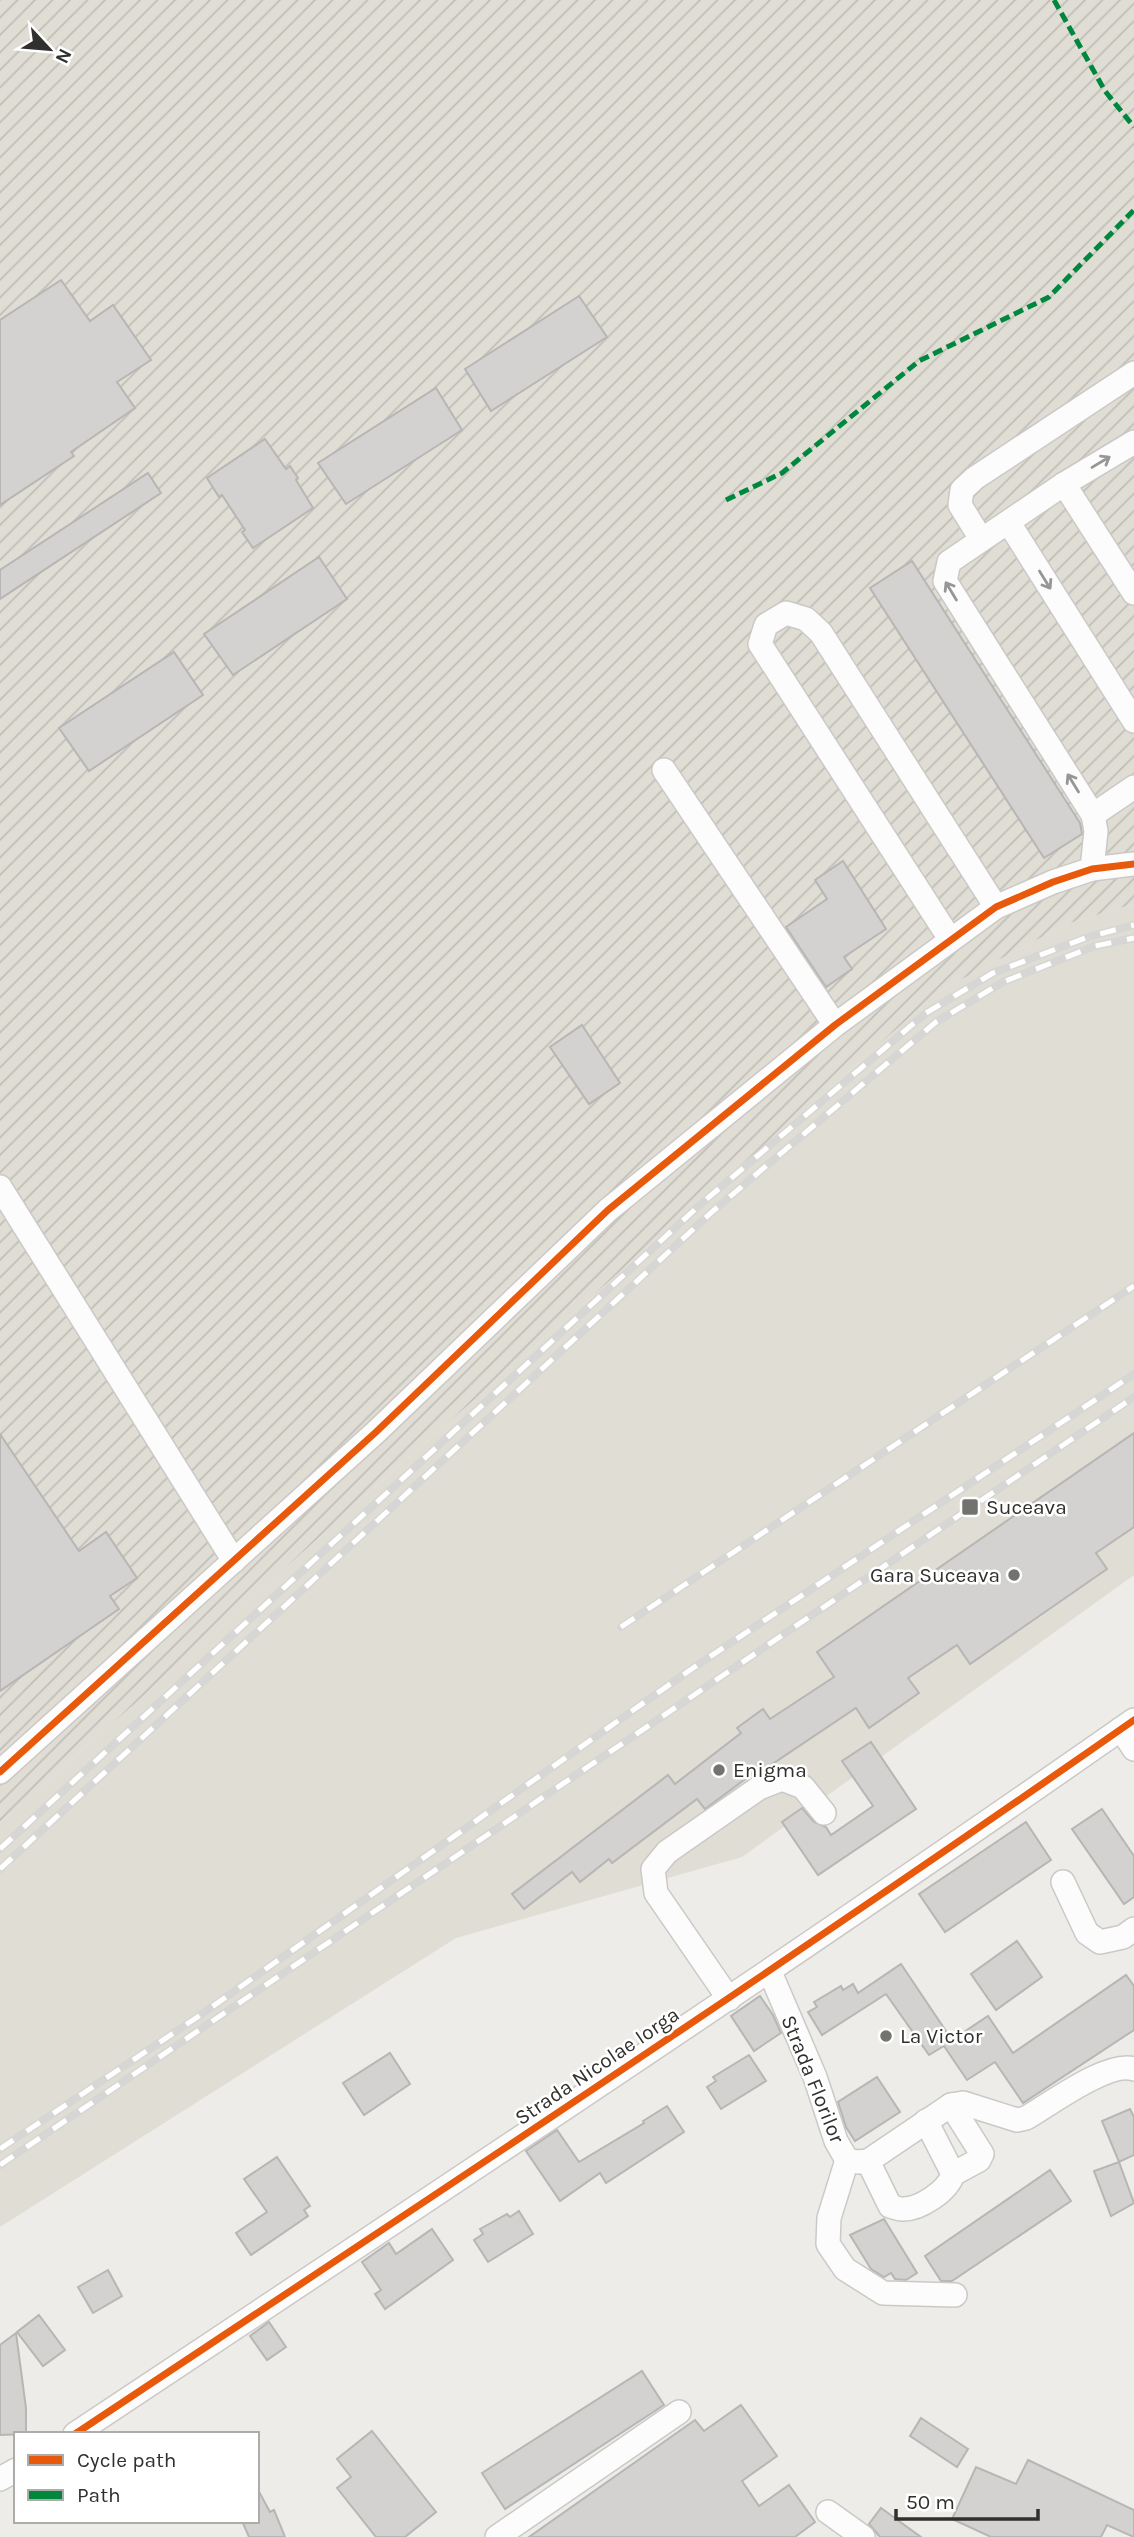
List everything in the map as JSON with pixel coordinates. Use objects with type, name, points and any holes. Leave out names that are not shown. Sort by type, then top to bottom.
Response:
[{"type":"street","points":[[981,539],[960,505],[962,490],[975,478],[1134,373]]},
{"type":"street","points":[[1092,869],[1096,831],[1093,815],[945,581],[949,562],[1064,484],[1134,443]]},
{"type":"street","points":[[1064,484],[1134,593]]},
{"type":"street","points":[[1009,523],[1134,721]]},
{"type":"street","points":[[950,939],[760,644],[766,625],[786,613],[806,619],[821,633],[996,907]]},
{"type":"street","points":[[664,770],[835,1025]]},
{"type":"street","points":[[1093,815],[1134,787]]},
{"type":"street","points":[[0,1772],[376,1432],[608,1210],[835,1025],[996,907],[1042,886],[1092,869],[1134,864]]},
{"type":"street","points":[[0,1187],[234,1561]]},
{"type":"street","points":[[1128,1725],[1134,1749]]},
{"type":"street","name":"Strada Nicolae Iorga","points":[[78,2432],[770,1972],[1128,1725]]},
{"type":"street","points":[[729,1999],[656,1893],[653,1869],[667,1852],[760,1788],[782,1779],[803,1787],[824,1812]]},
{"type":"street","points":[[1063,1882],[1087,1933],[1100,1942],[1123,1937],[1134,1929]]},
{"type":"street","name":"Strada Florilor","points":[[770,1972],[814,2077],[836,2141],[858,2161],[951,2105]]},
{"type":"street","points":[[953,2174],[979,2160],[982,2154],[951,2105],[963,2103],[1017,2120],[1027,2118],[1094,2078],[1115,2069],[1134,2069]]},
{"type":"street","points":[[926,2121],[953,2174],[951,2182],[917,2205],[903,2210],[890,2206],[858,2161],[829,2218],[828,2244],[845,2269],[883,2293],[955,2295]]},
{"type":"street","points":[[497,2537],[679,2412]]},
{"type":"street","points":[[828,2512],[857,2535]]},
{"type":"shaded area","points":[[0,0],[1134,0],[1134,904],[1067,924],[940,991],[359,1501],[0,1823]]},
{"type":"shaded area","points":[[1134,904],[1134,1575],[742,1857],[456,1938],[0,2227],[0,1823],[359,1501],[940,991],[1067,924]]},
{"type":"building","points":[[61,280],[90,321],[113,305],[151,360],[117,382],[135,408],[71,452],[74,456],[0,505],[0,320]]},
{"type":"building","points":[[579,296],[607,337],[491,411],[465,369]]},
{"type":"building","points":[[436,388],[462,430],[346,504],[318,463]]},
{"type":"building","points":[[265,439],[286,469],[290,466],[313,508],[253,548],[242,532],[245,530],[222,495],[219,497],[207,478]]},
{"type":"building","points":[[148,473],[161,493],[0,599],[0,570]]},
{"type":"building","points":[[319,557],[347,599],[233,675],[204,634]]},
{"type":"building","points":[[912,561],[1080,823],[1082,834],[1044,858],[870,588]]},
{"type":"building","points":[[174,652],[203,695],[89,771],[59,728]]},
{"type":"building","points":[[843,861],[886,929],[844,957],[852,969],[826,987],[786,927],[827,899],[815,880]]},
{"type":"building","points":[[582,1025],[620,1083],[589,1104],[550,1047]]},
{"type":"building","name":"Gara Suceava","points":[[1134,1433],[1134,1527],[1096,1553],[1107,1569],[970,1664],[957,1645],[908,1678],[919,1693],[869,1728],[856,1708],[762,1771],[760,1768],[705,1809],[697,1799],[612,1863],[609,1859],[580,1882],[572,1872],[524,1909],[512,1894],[668,1775],[675,1784],[741,1733],[737,1728],[763,1709],[770,1719],[834,1677],[817,1652]]},
{"type":"building","points":[[0,1434],[79,1551],[106,1532],[137,1578],[110,1596],[119,1609],[0,1691]]},
{"type":"building","points":[[871,1742],[916,1809],[818,1875],[782,1822],[802,1808],[814,1822],[826,1827],[831,1835],[873,1806],[842,1761]]},
{"type":"building","points":[[1102,1809],[1134,1856],[1134,1897],[1124,1904],[1072,1829]]},
{"type":"building","points":[[1026,1822],[1051,1860],[945,1932],[919,1894]]},
{"type":"building","points":[[1017,1941],[1042,1977],[996,2010],[971,1974]]},
{"type":"building","points":[[901,1964],[952,2040],[988,2016],[1013,2053],[1126,1975],[1134,1986],[1134,2030],[1023,2103],[995,2062],[967,2080],[944,2046],[929,2055],[886,1994],[822,2035],[808,2012],[817,2007],[814,2002],[841,1986],[843,1990],[853,1984],[858,1993]]},
{"type":"building","points":[[760,1996],[781,2033],[754,2051],[731,2016]]},
{"type":"building","points":[[390,2053],[410,2084],[364,2115],[343,2083]]},
{"type":"building","points":[[749,2055],[766,2081],[721,2109],[707,2087],[716,2081],[713,2077]]},
{"type":"building","points":[[877,2077],[900,2112],[855,2141],[846,2127],[838,2102]]},
{"type":"building","points":[[667,2106],[684,2132],[606,2183],[600,2173],[560,2201],[526,2151],[557,2130],[579,2162]]},
{"type":"building","points":[[1130,2109],[1134,2117],[1134,2155],[1119,2162],[1102,2121]]},
{"type":"building","points":[[277,2157],[310,2206],[304,2210],[308,2216],[251,2255],[236,2233],[267,2212],[244,2179]]},
{"type":"building","points":[[1119,2162],[1134,2203],[1111,2216],[1094,2171]]},
{"type":"building","points":[[1050,2170],[1071,2201],[952,2281],[941,2281],[925,2256]]},
{"type":"building","points":[[519,2211],[533,2234],[488,2262],[474,2240],[483,2234],[480,2229],[507,2214],[510,2217]]},
{"type":"building","points":[[884,2219],[917,2273],[906,2280],[895,2279],[891,2273],[884,2277],[871,2269],[850,2235]]},
{"type":"building","points":[[432,2229],[453,2260],[385,2309],[375,2294],[381,2290],[362,2262],[389,2243],[396,2254]]},
{"type":"building","points":[[108,2270],[122,2296],[93,2313],[78,2287]]},
{"type":"building","points":[[39,2315],[65,2350],[43,2366],[17,2332]]},
{"type":"building","points":[[269,2322],[286,2347],[267,2360],[250,2336]]},
{"type":"building","points":[[16,2333],[26,2408],[26,2432],[0,2435],[0,2345]]},
{"type":"building","points":[[642,2371],[664,2405],[505,2509],[482,2473]]},
{"type":"building","points":[[741,2405],[777,2456],[742,2481],[759,2506],[789,2485],[815,2522],[795,2537],[529,2537],[695,2420],[704,2431]]},
{"type":"building","points":[[921,2418],[968,2449],[957,2467],[910,2436]]},
{"type":"building","points":[[372,2431],[436,2512],[405,2537],[376,2537],[337,2488],[351,2477],[337,2459]]},
{"type":"building","points":[[1028,2460],[1134,2510],[1134,2537],[1107,2525],[1101,2537],[991,2537],[952,2519],[976,2467],[1016,2484]]},
{"type":"building","points":[[259,2492],[270,2512],[274,2510],[285,2537],[249,2537],[243,2523],[259,2523]]},
{"type":"building","points":[[881,2508],[921,2537],[880,2537],[869,2524]]},
{"type":"railway","points":[[0,1849],[702,1203],[926,1013],[993,973],[1088,937],[1134,925]]},
{"type":"railway","points":[[0,1869],[713,1211],[936,1022],[1003,982],[1095,946],[1134,938]]},
{"type":"railway","points":[[621,1627],[1134,1286]]},
{"type":"railway","points":[[0,2149],[199,2016],[693,1668],[1134,1374]]},
{"type":"railway","points":[[0,2165],[1134,1397]]},
{"type":"marked path","points":[[1054,0],[1105,91],[1134,127]]},
{"type":"marked path","points":[[726,500],[782,473],[919,361],[1049,297],[1134,210]]},
{"type":"cycle path","points":[[0,1772],[376,1432],[608,1210],[835,1025],[996,907],[1053,882],[1092,869],[1134,864]]},
{"type":"cycle path","points":[[78,2432],[739,1991],[1134,1720]]},
{"type":"place","name":"Suceava","points":[[970,1507]]},
{"type":"place","name":"Gara Suceava","points":[[1014,1575]]},
{"type":"place","name":"Enigma","points":[[719,1770]]},
{"type":"place","name":"La Victor","points":[[886,2036]]}]
